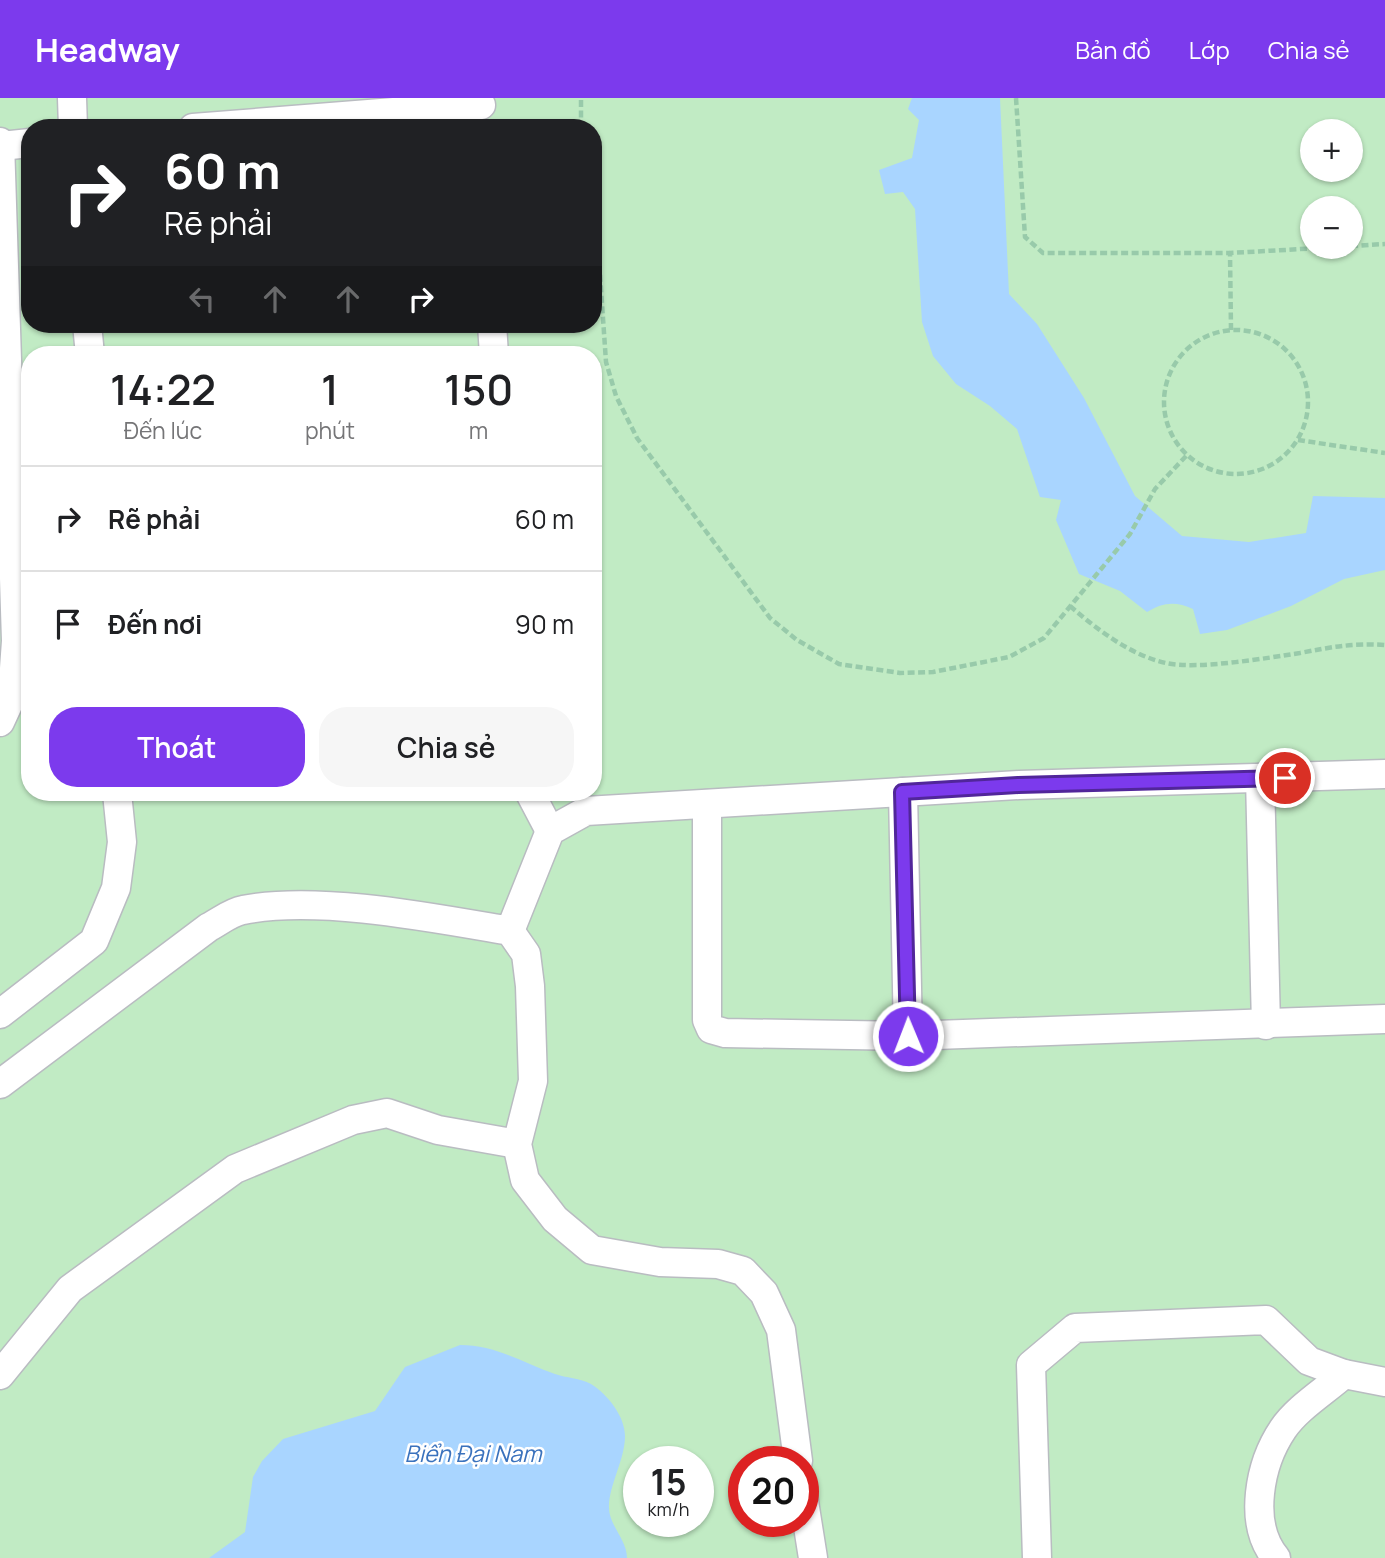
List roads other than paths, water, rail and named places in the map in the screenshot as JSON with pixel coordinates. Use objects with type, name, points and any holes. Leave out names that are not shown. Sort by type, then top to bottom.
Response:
[{"type":"lane","points":[[72,98],[73,119]]},
{"type":"lane","points":[[338,119],[482,110]]},
{"type":"lane","points":[[0,722],[12,696],[16,641],[0,144],[21,143]]},
{"type":"lane","points":[[510,931],[550,831],[586,811],[1018,785],[1385,774]]},
{"type":"lane","points":[[1260,778],[1266,1025]]},
{"type":"lane","points":[[902,792],[908,1036]]},
{"type":"lane","points":[[0,1014],[94,940],[116,888],[122,842],[118,801]]},
{"type":"lane","points":[[534,801],[550,831]]},
{"type":"lane","points":[[706,804],[707,1020],[711,1029],[725,1033],[908,1036],[1385,1019]]},
{"type":"lane","points":[[0,1084],[209,927],[241,910],[316,906],[433,918],[510,931],[526,954],[533,1082],[517,1144],[524,1180],[555,1219],[592,1250],[660,1262],[718,1264],[743,1271],[764,1293],[781,1330],[796,1446]]},
{"type":"lane","points":[[0,1375],[70,1289],[235,1169],[353,1120],[387,1113],[438,1129],[517,1144]]},
{"type":"lane","points":[[1037,1558],[1031,1365],[1075,1328],[1266,1320],[1309,1362],[1344,1374],[1385,1382]]},
{"type":"lane","points":[[1276,1558],[1266,1539],[1260,1511],[1262,1473],[1284,1427],[1344,1374]]},
{"type":"lane","points":[[810,1537],[813,1558]]},
{"type":"water","points":[[912,98],[1000,98],[1009,294],[1037,324],[1084,398],[1135,496],[1182,536],[1249,542],[1306,533],[1313,496],[1385,498],[1385,570],[1344,579],[1291,606],[1227,630],[1200,634],[1193,609],[1170,604],[1147,612],[1120,591],[1079,574],[1056,520],[1061,500],[1040,497],[1017,429],[990,406],[956,384],[933,356],[922,322],[915,209],[903,192],[885,194],[879,170],[912,158],[919,120],[908,109]]},
{"type":"water","name":"Biển Đại Nam","points":[[460,1345],[473,1346],[497,1351],[555,1374],[587,1382],[597,1388],[618,1413],[624,1428],[624,1445],[609,1508],[627,1558],[209,1558],[245,1532],[253,1477],[262,1461],[283,1439],[375,1411],[405,1367]]}]
